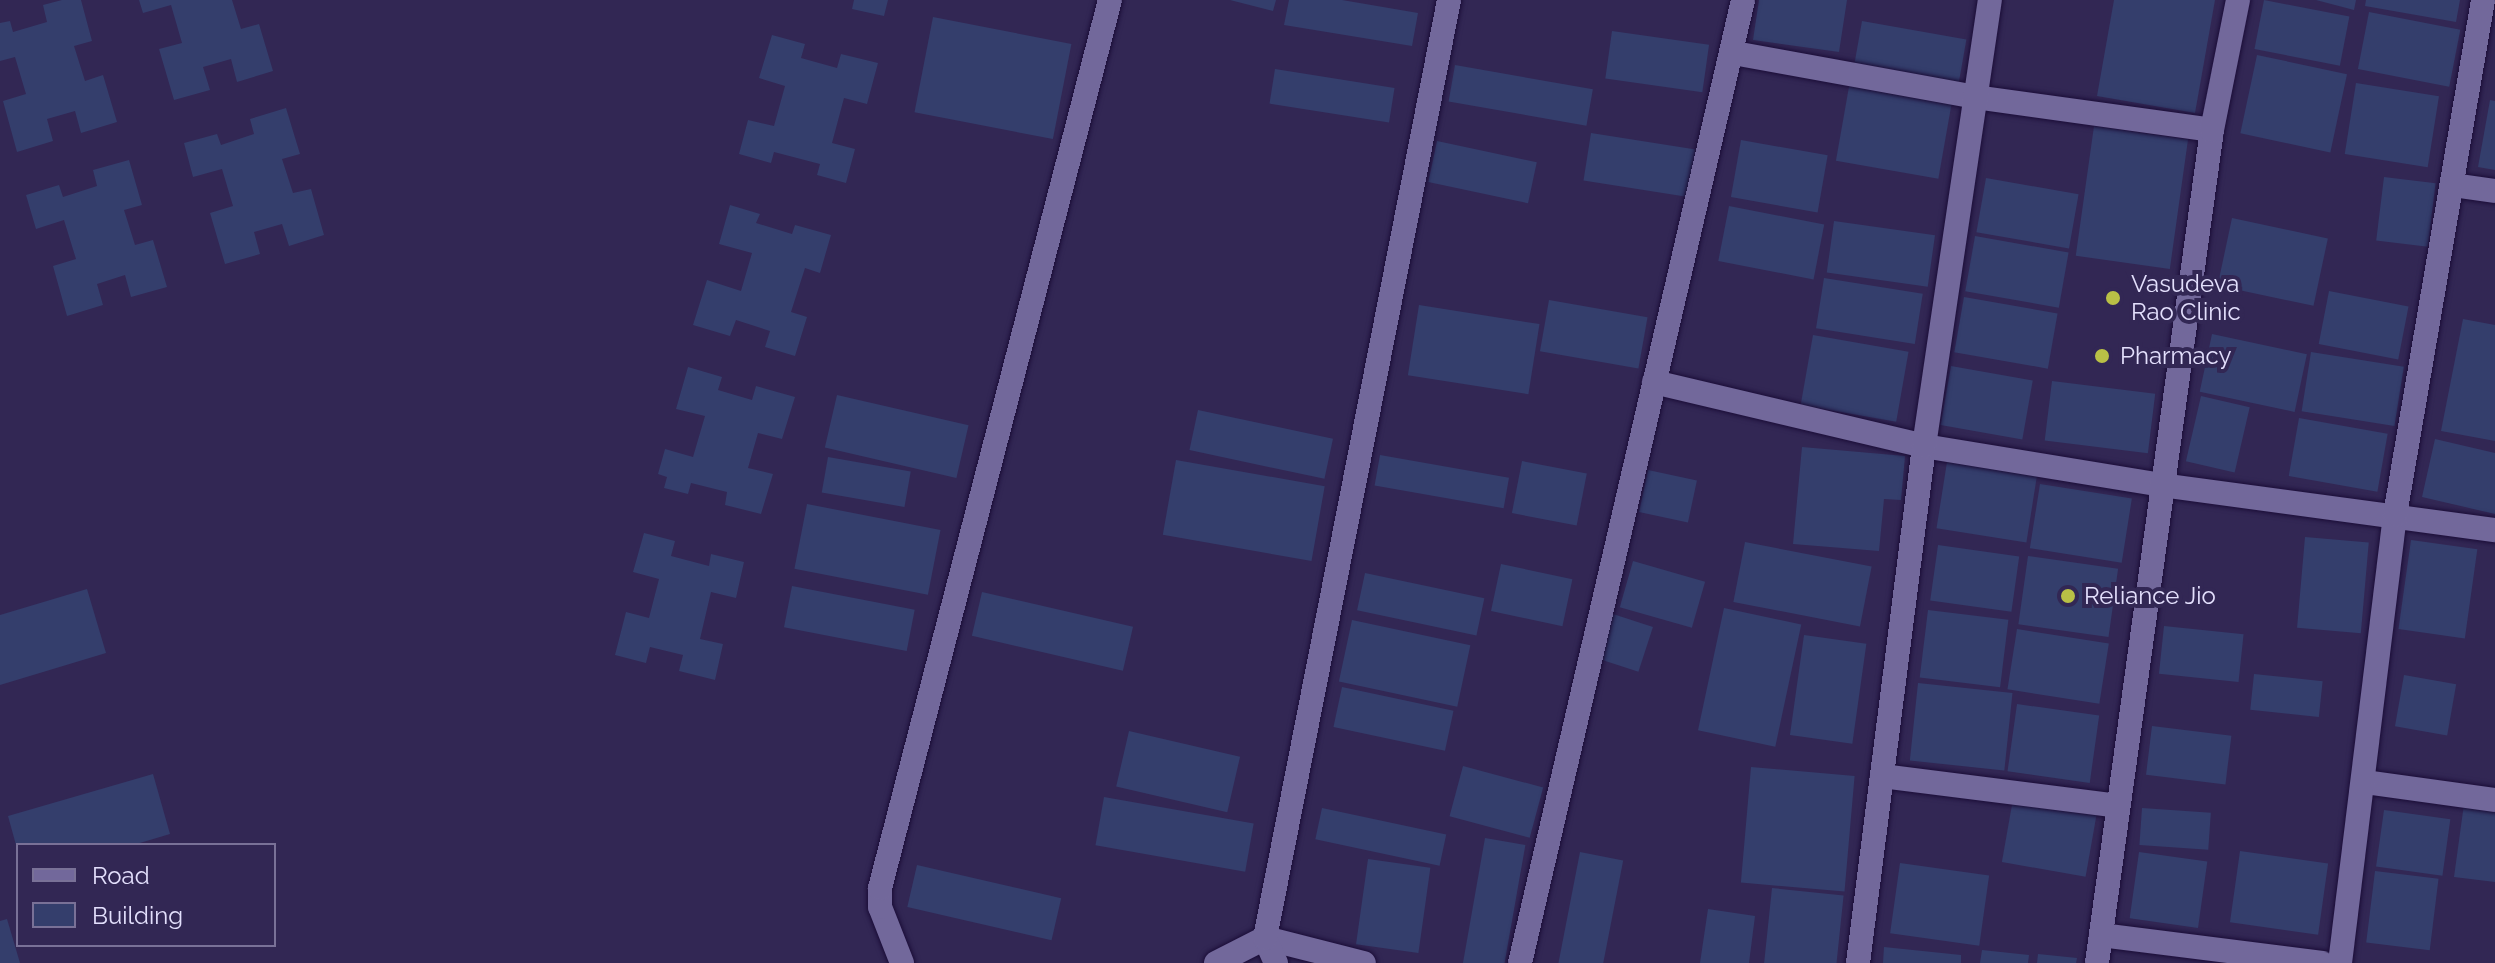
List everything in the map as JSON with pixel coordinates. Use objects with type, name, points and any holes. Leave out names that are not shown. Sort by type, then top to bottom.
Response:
[{"type":"street","points":[[902,963],[880,907],[880,888],[1110,0]]},
{"type":"street","points":[[1276,963],[1265,938],[1449,0]]},
{"type":"street","points":[[1520,963],[1654,382],[1734,53],[1743,0]]},
{"type":"street","points":[[1858,963],[1924,446],[1990,0]]},
{"type":"street","points":[[2097,963],[2212,130],[2238,0]]},
{"type":"street","points":[[2340,963],[2365,782],[2395,515],[2483,0]]},
{"type":"street","points":[[1734,53],[1975,97],[2212,130]]},
{"type":"street","points":[[2453,185],[2495,191]]},
{"type":"street","points":[[1654,382],[1924,446],[2161,485],[2495,530]]},
{"type":"street","points":[[1882,776],[2118,806]]},
{"type":"street","points":[[2365,782],[2495,800]]},
{"type":"street","points":[[2101,935],[2322,963]]},
{"type":"street","points":[[1216,963],[1265,938],[1364,963]]},
{"type":"building","points":[[62,0],[81,0],[92,41],[74,46],[85,81],[103,75],[117,122],[81,133],[75,111],[47,119],[53,141],[17,152],[3,101],[26,94],[15,57],[0,61],[0,23],[10,21],[13,32],[47,22],[43,5]]},
{"type":"building","points":[[139,0],[232,0],[241,29],[259,24],[273,71],[237,82],[231,59],[203,67],[210,90],[174,100],[159,49],[182,43],[171,5],[143,13]]},
{"type":"building","points":[[854,0],[888,0],[884,16],[852,9]]},
{"type":"building","points":[[1230,0],[1276,0],[1273,11]]},
{"type":"building","points":[[1289,0],[1342,0],[1418,13],[1412,46],[1284,25]]},
{"type":"building","points":[[1759,0],[1847,0],[1839,52],[1753,40]]},
{"type":"building","points":[[2114,0],[2215,0],[2195,113],[2097,96]]},
{"type":"building","points":[[2264,0],[2349,17],[2340,66],[2254,49]]},
{"type":"building","points":[[2316,0],[2356,0],[2354,10]]},
{"type":"building","points":[[2366,0],[2460,0],[2456,22],[2365,6]]},
{"type":"building","points":[[2369,12],[2460,30],[2449,87],[2358,69]]},
{"type":"building","points":[[933,17],[1071,44],[1053,139],[914,112]]},
{"type":"building","points":[[1862,21],[1966,39],[1959,82],[1855,63]]},
{"type":"building","points":[[1612,31],[1709,45],[1702,92],[1605,79]]},
{"type":"building","points":[[772,35],[805,44],[801,58],[837,68],[841,54],[878,63],[867,104],[844,98],[832,143],[855,149],[846,183],[817,175],[820,164],[774,152],[771,163],[739,154],[748,120],[774,126],[785,86],[759,78]]},
{"type":"building","points":[[2257,55],[2347,74],[2330,152],[2240,133]]},
{"type":"building","points":[[1455,65],[1593,89],[1586,126],[1449,101]]},
{"type":"building","points":[[1275,69],[1395,88],[1389,122],[1270,104]]},
{"type":"building","points":[[1850,81],[1952,99],[1938,179],[1836,161]]},
{"type":"building","points":[[2356,83],[2439,96],[2428,167],[2345,154]]},
{"type":"building","points":[[2490,100],[2495,101],[2495,170],[2478,167]]},
{"type":"building","points":[[286,108],[300,154],[282,159],[293,193],[311,189],[324,235],[289,246],[282,224],[254,232],[260,254],[225,264],[210,213],[233,206],[222,169],[193,177],[184,143],[217,134],[221,145],[254,134],[250,119]]},
{"type":"building","points":[[2094,126],[2188,139],[2170,269],[2076,256]]},
{"type":"building","points":[[1591,133],[1696,150],[1688,197],[1583,180]]},
{"type":"building","points":[[1741,140],[1828,155],[1818,212],[1731,197]]},
{"type":"building","points":[[1437,141],[1537,162],[1528,203],[1428,182]]},
{"type":"building","points":[[129,160],[142,205],[124,210],[135,245],[153,240],[167,287],[131,297],[125,275],[97,284],[103,305],[67,316],[53,266],[76,259],[64,220],[36,229],[26,195],[59,185],[63,197],[97,186],[93,170]]},
{"type":"building","points":[[2384,177],[2436,183],[2428,247],[2376,241]]},
{"type":"building","points":[[1986,178],[2079,194],[2069,248],[1976,232]]},
{"type":"building","points":[[730,205],[760,214],[756,223],[792,234],[795,225],[831,235],[820,273],[805,268],[791,312],[807,317],[795,356],[765,347],[770,331],[736,320],[730,336],[693,325],[707,280],[741,291],[752,253],[719,244]]},
{"type":"building","points":[[1729,206],[1824,225],[1814,279],[1718,261]]},
{"type":"building","points":[[2232,218],[2328,238],[2314,306],[2218,285]]},
{"type":"building","points":[[1834,221],[1935,235],[1928,287],[1827,272]]},
{"type":"building","points":[[1975,236],[2069,252],[2059,308],[1965,291]]},
{"type":"building","points":[[1824,278],[1923,294],[1915,344],[1816,328]]},
{"type":"building","points":[[2329,291],[2409,306],[2398,359],[2319,344]]},
{"type":"building","points":[[1964,297],[2058,313],[2048,369],[1954,352]]},
{"type":"building","points":[[1549,300],[1647,317],[1638,369],[1540,351]]},
{"type":"building","points":[[1419,305],[1539,324],[1528,394],[1408,375]]},
{"type":"building","points":[[2463,319],[2495,325],[2495,441],[2441,431]]},
{"type":"building","points":[[2212,334],[2307,354],[2295,412],[2200,392]]},
{"type":"building","points":[[1813,335],[1909,352],[1896,422],[1801,405]]},
{"type":"building","points":[[2311,352],[2404,367],[2394,426],[2302,411]]},
{"type":"building","points":[[1951,366],[2033,380],[2022,440],[1941,425]]},
{"type":"building","points":[[688,367],[722,377],[718,390],[752,400],[756,386],[795,397],[782,439],[758,433],[748,468],[773,474],[761,514],[725,505],[727,492],[691,483],[688,494],[664,488],[667,477],[658,474],[665,449],[693,457],[705,416],[676,409]]},
{"type":"building","points":[[2052,381],[2155,394],[2148,453],[2045,441]]},
{"type":"building","points":[[837,395],[969,425],[956,478],[825,448]]},
{"type":"building","points":[[2201,396],[2250,407],[2235,473],[2186,461]]},
{"type":"building","points":[[1198,410],[1333,439],[1324,479],[1189,450]]},
{"type":"building","points":[[2299,418],[2388,434],[2377,492],[2289,476]]},
{"type":"building","points":[[2435,439],[2495,453],[2495,514],[2422,497]]},
{"type":"building","points":[[1802,447],[1905,456],[1901,500],[1884,499],[1879,551],[1793,544]]},
{"type":"building","points":[[1380,455],[1509,478],[1504,508],[1375,486]]},
{"type":"building","points":[[828,457],[911,472],[904,507],[822,492]]},
{"type":"building","points":[[1176,460],[1325,486],[1312,561],[1163,535]]},
{"type":"building","points":[[1522,461],[1587,474],[1577,526],[1512,513]]},
{"type":"building","points":[[1947,462],[2037,476],[2026,542],[1937,528]]},
{"type":"building","points":[[1648,470],[1697,480],[1688,522],[1639,512]]},
{"type":"building","points":[[2040,484],[2132,499],[2122,563],[2030,548]]},
{"type":"building","points":[[807,504],[941,530],[928,595],[794,569]]},
{"type":"building","points":[[644,533],[675,541],[671,556],[709,566],[711,554],[744,562],[736,598],[711,592],[700,639],[723,644],[715,680],[679,671],[683,655],[650,647],[646,663],[615,655],[626,612],[649,618],[659,579],[633,572]]},
{"type":"building","points":[[2305,537],[2369,543],[2361,633],[2297,628]]},
{"type":"building","points":[[2411,540],[2477,549],[2465,638],[2398,629]]},
{"type":"building","points":[[1745,542],[1872,567],[1860,626],[1733,602]]},
{"type":"building","points":[[1938,545],[2019,556],[2011,612],[1930,600]]},
{"type":"building","name":"Reliance Jio","points":[[2028,556],[2118,569],[2109,637],[2018,624]]},
{"type":"building","points":[[1633,561],[1705,582],[1692,628],[1620,607]]},
{"type":"building","points":[[1501,564],[1572,579],[1562,626],[1491,611]]},
{"type":"building","points":[[1365,573],[1484,598],[1476,636],[1357,610]]},
{"type":"building","points":[[792,586],[915,610],[907,651],[784,627]]},
{"type":"building","points":[[87,589],[106,653],[0,685],[0,615]]},
{"type":"building","points":[[982,592],[1133,627],[1123,671],[972,636]]},
{"type":"building","points":[[1724,608],[1801,624],[1775,747],[1698,730]]},
{"type":"building","points":[[1928,610],[2008,620],[2000,687],[1920,677]]},
{"type":"building","points":[[1613,614],[1653,627],[1638,672],[1598,659]]},
{"type":"building","points":[[1352,620],[1470,645],[1457,707],[1339,682]]},
{"type":"building","points":[[2164,626],[2244,634],[2239,682],[2159,674]]},
{"type":"building","points":[[2017,629],[2109,644],[2099,704],[2007,689]]},
{"type":"building","points":[[1804,635],[1866,644],[1852,744],[1790,735]]},
{"type":"building","points":[[2254,674],[2323,681],[2319,717],[2250,710]]},
{"type":"building","points":[[2404,675],[2456,684],[2447,735],[2395,726]]},
{"type":"building","points":[[1918,683],[2012,693],[2004,771],[1910,761]]},
{"type":"building","points":[[1342,687],[1454,711],[1445,751],[1333,727]]},
{"type":"building","points":[[2017,704],[2099,716],[2090,783],[2008,771]]},
{"type":"building","points":[[2152,726],[2231,736],[2225,784],[2146,775]]},
{"type":"building","points":[[1129,731],[1240,757],[1227,812],[1116,787]]},
{"type":"building","points":[[1463,766],[1543,787],[1530,838],[1450,816]]},
{"type":"building","points":[[1751,767],[1855,776],[1844,892],[1741,883]]},
{"type":"building","points":[[153,774],[170,834],[140,843],[16,845],[8,816]]},
{"type":"building","points":[[1104,797],[1254,823],[1245,872],[1095,845]]},
{"type":"building","points":[[2013,799],[2097,814],[2086,877],[2002,862]]},
{"type":"building","points":[[2464,804],[2495,808],[2495,882],[2454,877]]},
{"type":"building","points":[[1322,808],[1446,834],[1440,866],[1315,839]]},
{"type":"building","points":[[2142,808],[2211,813],[2208,850],[2139,845]]},
{"type":"building","points":[[2384,810],[2450,819],[2442,876],[2376,866]]},
{"type":"building","points":[[1485,838],[1525,845],[1505,963],[1463,963]]},
{"type":"building","points":[[2240,851],[2328,863],[2318,935],[2230,922]]},
{"type":"building","points":[[1580,852],[1623,860],[1603,963],[1558,963]]},
{"type":"building","points":[[2139,852],[2207,862],[2198,928],[2130,918]]},
{"type":"building","points":[[1368,859],[1430,868],[1418,953],[1356,944]]},
{"type":"building","points":[[1900,863],[1989,876],[1979,946],[1890,933]]},
{"type":"building","points":[[917,865],[1061,898],[1052,940],[907,907]]},
{"type":"building","points":[[2375,871],[2439,879],[2430,950],[2366,942]]},
{"type":"building","points":[[1772,888],[1844,896],[1837,963],[1764,963]]},
{"type":"building","points":[[1708,909],[1755,916],[1749,963],[1700,963]]},
{"type":"building","points":[[7,919],[20,963],[0,963],[0,921]]},
{"type":"building","points":[[1884,947],[1961,955],[1961,963],[1883,963]]},
{"type":"building","points":[[1982,950],[2029,955],[2028,963],[1980,963]]},
{"type":"building","points":[[2038,954],[2077,958],[2076,963],[2037,963]]},
{"type":"place","name":"Vasudeva Rao Clinic","points":[[2113,298]]},
{"type":"place","name":"Pharmacy","points":[[2102,356]]},
{"type":"place","name":"Reliance Jio","points":[[2068,596]]}]
